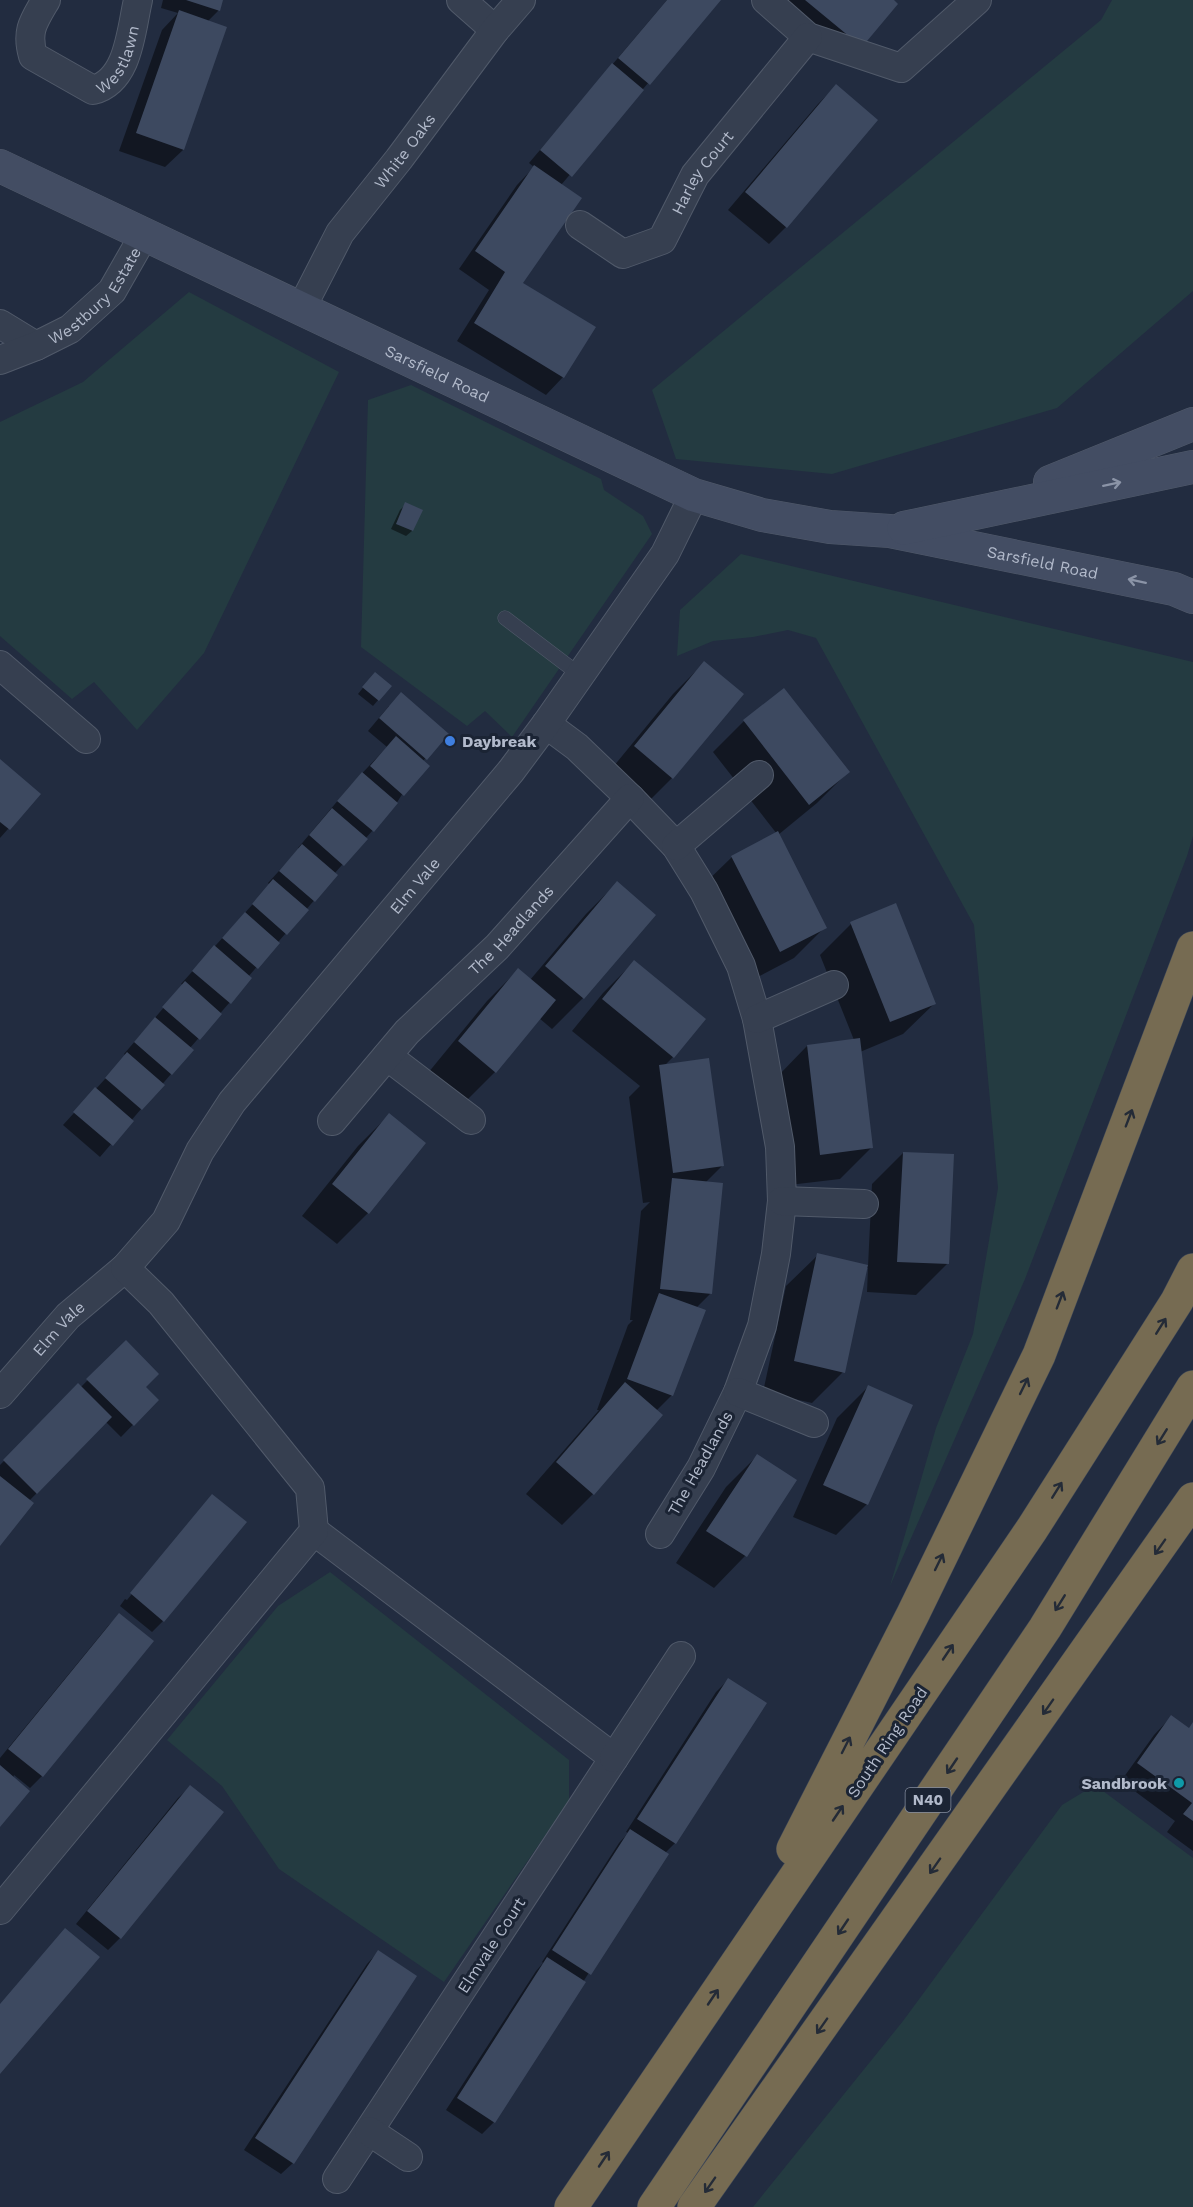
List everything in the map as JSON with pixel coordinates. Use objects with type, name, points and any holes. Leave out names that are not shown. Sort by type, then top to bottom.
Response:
[{"type":"highway","points":[[734,1966],[913,1614],[1039,1355],[1193,948]]},
{"type":"highway","name":"South Ring Road","points":[[571,2207],[1032,1529],[1177,1301],[1193,1270]]},
{"type":"highway","name":"N40","points":[[654,2207],[1045,1628],[1193,1388]]},
{"type":"highway","points":[[694,2207],[1193,1499]]},
{"type":"street","name":"Westlawn","points":[[46,0],[32,24],[28,39],[33,57],[93,90],[110,83],[125,57],[138,0]]},
{"type":"street","points":[[461,0],[495,30]]},
{"type":"street","name":"White Oaks","points":[[301,309],[340,233],[399,159],[495,30],[521,0]]},
{"type":"street","points":[[766,0],[808,37],[901,68],[977,0]]},
{"type":"street","name":"Harley Court","points":[[580,225],[623,254],[662,240],[695,175],[808,37]]},
{"type":"street","name":"Sarsfield Road","points":[[0,166],[694,495],[762,515],[830,527],[890,531],[1174,589],[1193,597]]},
{"type":"street","name":"Westbury Estate","points":[[0,360],[70,329],[112,291],[144,235]]},
{"type":"street","name":"Westbury Estate","points":[[0,324],[36,346]]},
{"type":"street","points":[[968,515],[1193,424]]},
{"type":"street","name":"Sarsfield Road","points":[[890,531],[1193,466]]},
{"type":"street","name":"Elm Vale","points":[[0,1394],[68,1316],[125,1268],[166,1221],[200,1151],[232,1102],[511,771],[665,554],[694,495]]},
{"type":"street","points":[[0,665],[86,739]]},
{"type":"street","name":"The Headlands","points":[[546,724],[577,747],[676,846],[704,891],[741,966],[757,1019],[780,1147],[782,1201],[776,1254],[762,1326],[738,1392],[701,1468],[660,1534]]},
{"type":"street","points":[[676,846],[759,775]]},
{"type":"street","name":"The Headlands","points":[[332,1121],[407,1032],[497,947],[630,798]]},
{"type":"street","points":[[757,1019],[834,985]]},
{"type":"street","points":[[387,1056],[471,1120]]},
{"type":"street","points":[[782,1201],[864,1204]]},
{"type":"street","points":[[0,1910],[314,1531],[310,1488],[161,1304],[125,1268]]},
{"type":"street","name":"The Headlands","points":[[738,1392],[814,1423]]},
{"type":"street","points":[[314,1531],[614,1758]]},
{"type":"street","name":"Elmvale Court","points":[[337,2179],[681,1656]]},
{"type":"street","points":[[369,2132],[408,2157]]},
{"type":"lane","points":[[505,618],[580,675]]},
{"type":"green space","points":[[1112,0],[1193,0],[1193,291],[1057,408],[832,474],[676,459],[652,390],[1101,20]]},
{"type":"green space","points":[[189,292],[339,372],[204,653],[137,730],[94,682],[72,699],[0,636],[0,422],[83,382]]},
{"type":"green space","points":[[411,385],[601,479],[604,490],[643,516],[652,534],[512,737],[485,711],[467,726],[361,647],[368,400]]},
{"type":"green space","points":[[741,554],[1193,662],[1193,836],[1187,856],[1025,1279],[890,1586],[936,1428],[973,1334],[998,1188],[974,925],[816,638],[788,630],[753,637],[713,641],[677,656],[680,610]]},
{"type":"green space","points":[[330,1572],[569,1760],[569,1801],[444,1982],[279,1869],[222,1786],[167,1740],[278,1606]]},
{"type":"green space","points":[[1095,1785],[1193,1858],[1193,2207],[753,2207],[903,2021],[1062,1805]]},
{"type":"building","points":[[186,0],[223,0],[220,11]]},
{"type":"building","points":[[667,0],[721,0],[650,85],[618,58]]},
{"type":"building","points":[[805,0],[894,0],[898,4],[862,47]]},
{"type":"building","points":[[179,10],[227,27],[184,150],[136,133]]},
{"type":"building","points":[[612,63],[644,90],[572,177],[540,150]]},
{"type":"building","points":[[836,84],[878,120],[787,228],[745,192]]},
{"type":"building","points":[[534,165],[582,198],[523,283],[596,327],[564,378],[474,323],[505,272],[475,251]]},
{"type":"building","points":[[405,502],[423,510],[413,531],[396,524]]},
{"type":"building","points":[[704,661],[744,694],[673,779],[634,746]]},
{"type":"building","points":[[375,672],[392,686],[379,701],[362,687]]},
{"type":"building","points":[[784,688],[850,772],[809,805],[743,720]]},
{"type":"building","points":[[401,692],[449,734],[427,760],[379,718]]},
{"type":"building","points":[[396,736],[430,766],[404,796],[370,766]]},
{"type":"building","points":[[0,759],[41,794],[10,830],[0,822]]},
{"type":"building","points":[[362,772],[398,803],[374,832],[337,801]]},
{"type":"building","points":[[332,808],[368,839],[344,866],[309,835]]},
{"type":"building","points":[[778,831],[827,928],[780,952],[731,856]]},
{"type":"building","points":[[302,844],[338,875],[315,902],[279,871]]},
{"type":"building","points":[[273,879],[309,910],[287,935],[252,904]]},
{"type":"building","points":[[617,881],[656,915],[584,999],[545,966]]},
{"type":"building","points":[[896,903],[936,1004],[890,1022],[850,922]]},
{"type":"building","points":[[245,912],[280,943],[258,969],[222,938]]},
{"type":"building","points":[[214,945],[252,978],[231,1004],[192,971]]},
{"type":"building","points":[[634,960],[706,1019],[674,1058],[602,999]]},
{"type":"building","points":[[518,968],[556,1000],[496,1073],[458,1041]]},
{"type":"building","points":[[185,981],[222,1014],[200,1040],[162,1007]]},
{"type":"building","points":[[155,1017],[194,1050],[172,1075],[134,1042]]},
{"type":"building","points":[[860,1038],[873,1148],[820,1155],[807,1045]]},
{"type":"building","points":[[127,1052],[165,1085],[142,1110],[105,1078]]},
{"type":"building","points":[[709,1058],[724,1166],[673,1173],[659,1065]]},
{"type":"building","points":[[95,1087],[134,1121],[113,1146],[73,1112]]},
{"type":"building","points":[[389,1113],[426,1143],[369,1214],[332,1184]]},
{"type":"building","points":[[903,1152],[954,1154],[949,1264],[897,1262]]},
{"type":"building","points":[[672,1178],[723,1183],[712,1294],[660,1289]]},
{"type":"building","points":[[817,1253],[868,1265],[845,1373],[794,1361]]},
{"type":"building","points":[[659,1293],[706,1310],[673,1396],[627,1379]]},
{"type":"building","points":[[126,1340],[159,1374],[146,1387],[159,1400],[134,1426],[86,1379]]},
{"type":"building","points":[[625,1382],[663,1415],[594,1495],[556,1462]]},
{"type":"building","points":[[78,1383],[112,1417],[37,1494],[3,1460]]},
{"type":"building","points":[[868,1385],[913,1405],[868,1505],[823,1485]]},
{"type":"building","points":[[757,1454],[797,1480],[747,1557],[706,1531]]},
{"type":"building","points":[[0,1476],[34,1503],[0,1546]]},
{"type":"building","points":[[212,1494],[247,1522],[164,1622],[130,1593]]},
{"type":"building","points":[[119,1613],[154,1641],[43,1777],[8,1749]]},
{"type":"building","points":[[728,1678],[767,1703],[676,1844],[637,1819]]},
{"type":"building","name":"Sandbrook","points":[[1171,1715],[1189,1728],[1193,1722],[1193,1821],[1183,1814],[1192,1803],[1137,1763]]},
{"type":"building","points":[[0,1765],[30,1791],[0,1827]]},
{"type":"building","points":[[190,1785],[224,1812],[121,1939],[87,1911]]},
{"type":"building","points":[[630,1829],[669,1854],[591,1975],[552,1950]]},
{"type":"building","points":[[65,1928],[100,1957],[0,2074],[0,2004]]},
{"type":"building","points":[[378,1950],[417,1976],[294,2164],[255,2138]]},
{"type":"building","points":[[547,1957],[586,1982],[495,2123],[457,2098]]},
{"type":"place","name":"Daybreak","points":[[450,741]]},
{"type":"place","name":"Sandbrook","points":[[1179,1783]]}]
